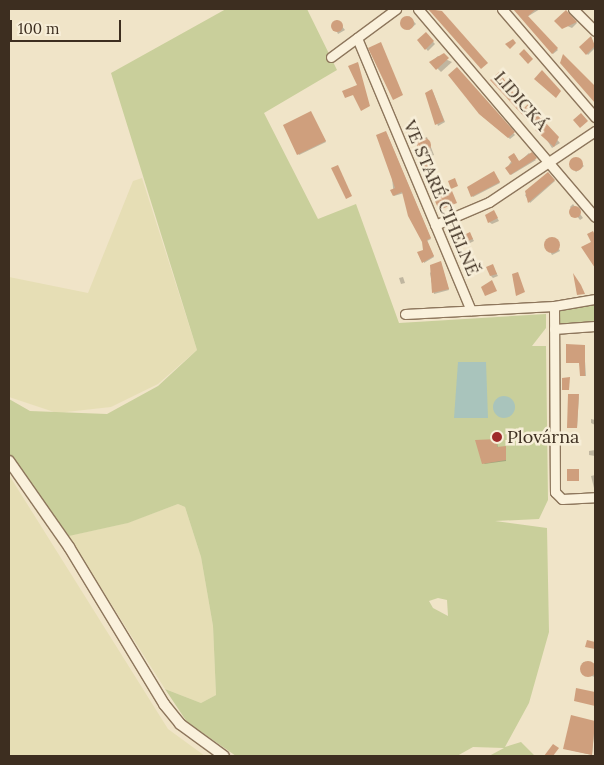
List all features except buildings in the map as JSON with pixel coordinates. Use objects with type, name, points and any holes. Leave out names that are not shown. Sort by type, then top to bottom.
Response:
[{"type":"street","points":[[331,57],[396,9]]},
{"type":"street","name":"LIDICKÁ","points":[[418,9],[552,161],[595,217]]},
{"type":"street","points":[[502,9],[595,117]]},
{"type":"street","points":[[573,9],[595,31]]},
{"type":"street","name":"VE STARÉ CIHELNĚ","points":[[357,38],[471,310]]},
{"type":"street","points":[[435,225],[489,202],[595,132]]},
{"type":"street","points":[[405,314],[554,306],[595,299]]},
{"type":"street","points":[[554,306],[555,492],[562,499],[595,496]]},
{"type":"street","points":[[554,329],[595,326]]},
{"type":"street","points":[[9,460],[68,547],[164,704],[180,724],[224,756]]},
{"type":"shaded area","points":[[142,178],[197,350],[158,384],[111,407],[57,413],[9,397],[9,277],[88,293],[133,181]]},
{"type":"shaded area","points":[[9,475],[168,729],[205,756],[9,756]]},
{"type":"shaded area","points":[[178,504],[185,507],[201,557],[213,626],[216,695],[201,703],[165,689],[68,536],[127,523]]},
{"type":"green space","points":[[226,9],[307,9],[337,70],[264,113],[318,219],[356,204],[399,323],[546,314],[546,328],[532,346],[546,346],[548,500],[539,519],[495,521],[547,528],[549,632],[529,703],[505,747],[521,742],[535,756],[489,756],[504,748],[473,747],[457,756],[236,756],[187,722],[165,689],[201,703],[216,695],[213,626],[201,557],[185,507],[178,504],[128,523],[69,536],[9,455],[9,399],[30,411],[107,414],[158,386],[197,350],[111,73]],"holes":[[[438,598],[447,600],[448,616],[433,608],[429,601]]]},
{"type":"green space","points":[[595,304],[595,322],[559,326],[559,310]]},
{"type":"water","points":[[458,362],[486,362],[488,418],[454,418]]},
{"type":"water","points":[[504,396],[512,399],[515,407],[512,415],[504,418],[496,415],[493,407],[496,399]]},
{"type":"place","name":"Plovárna","points":[[497,437]]}]
